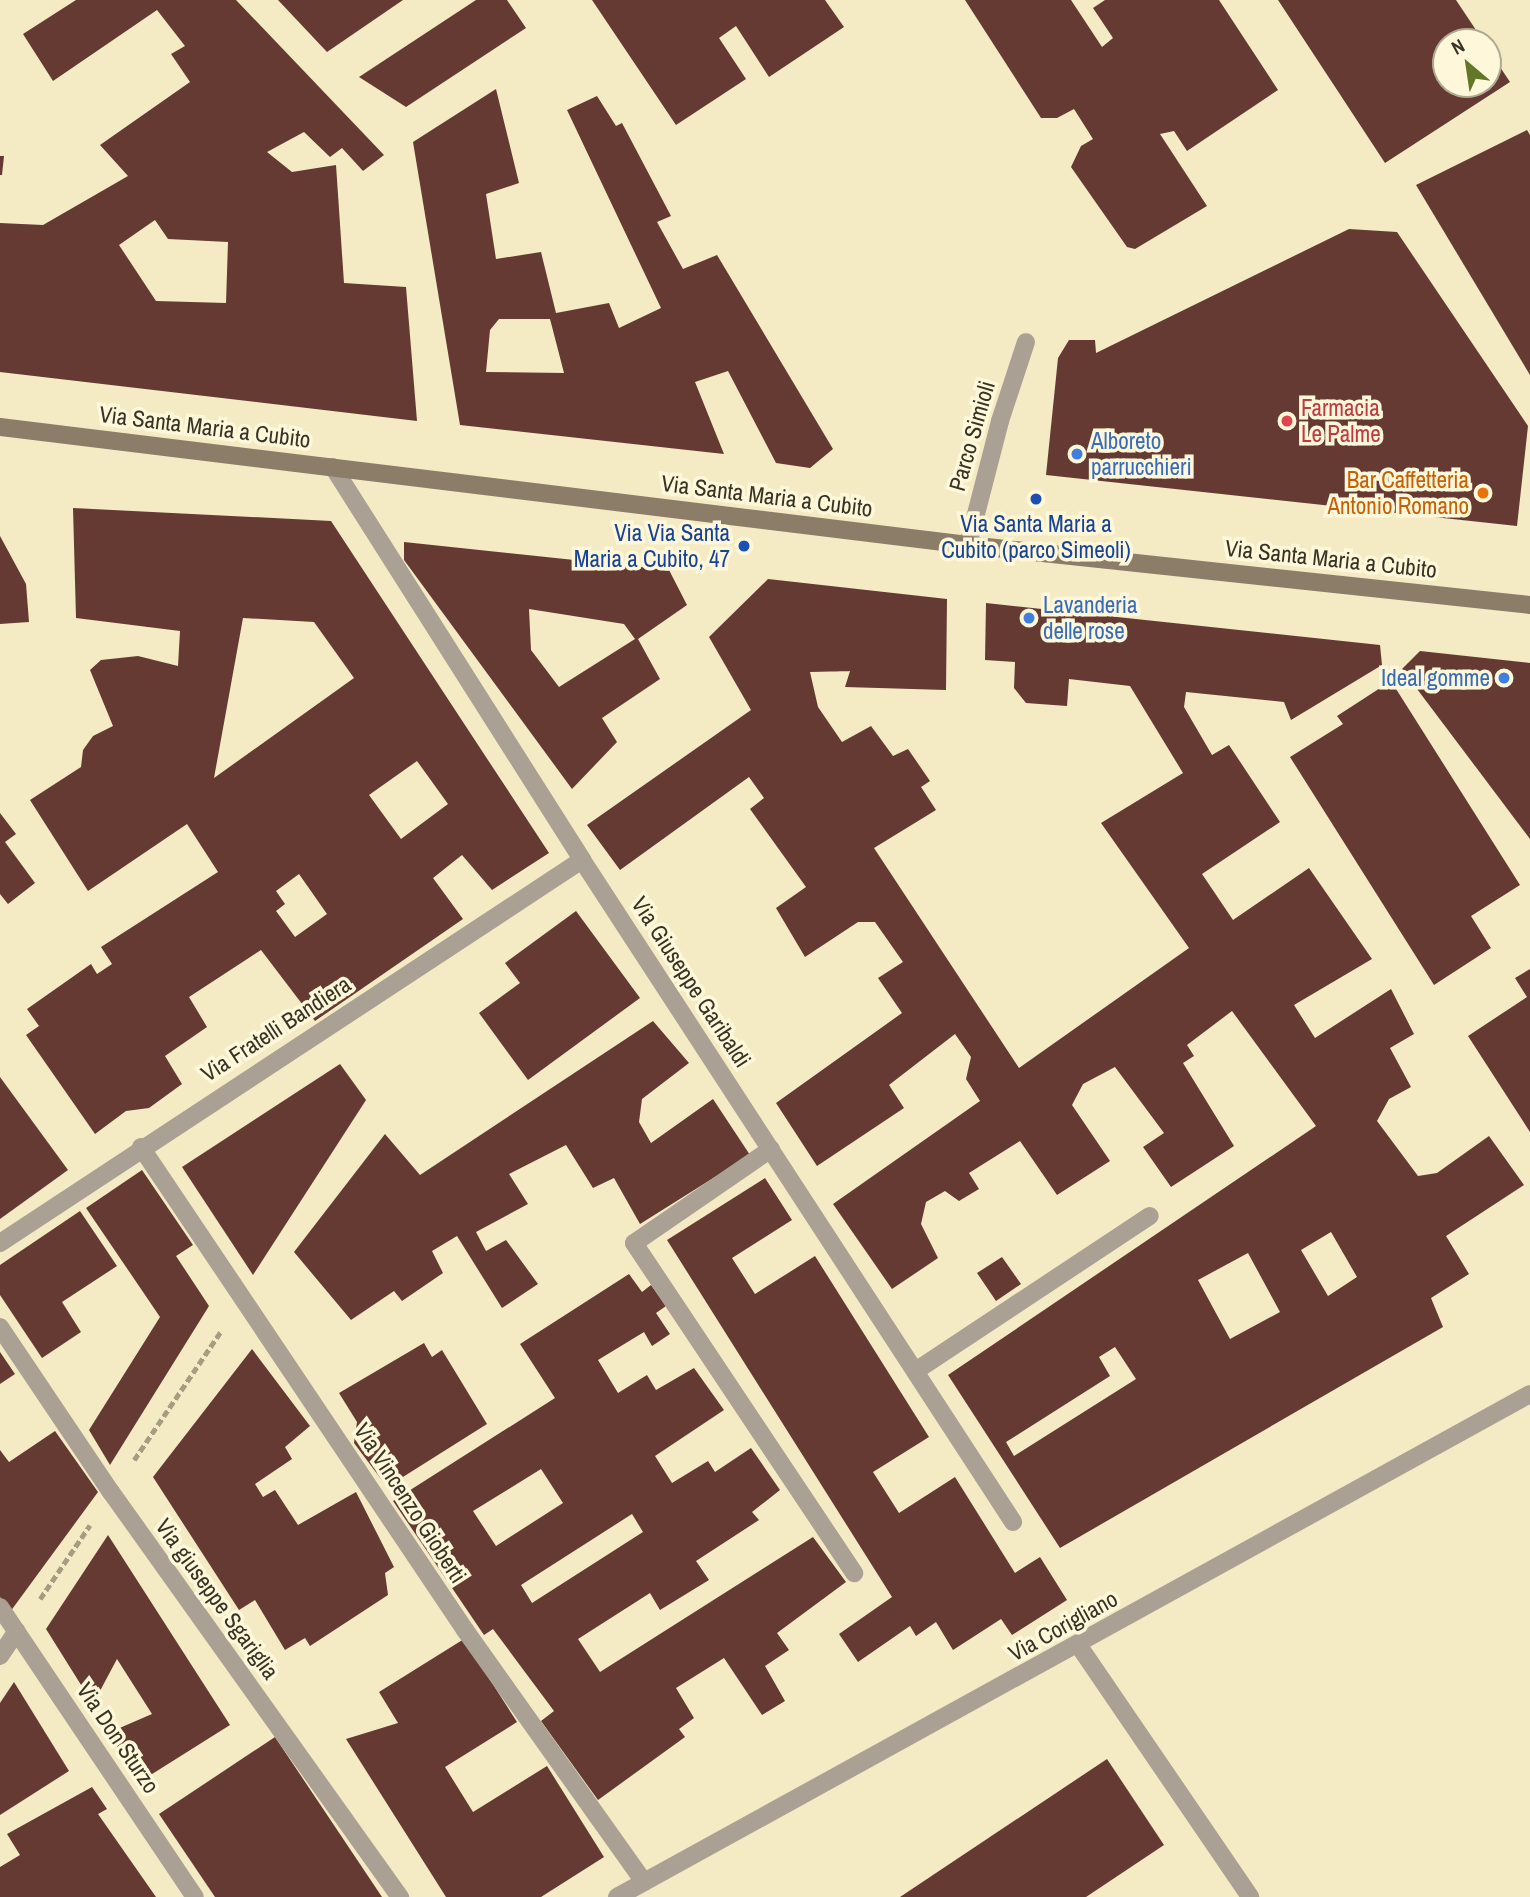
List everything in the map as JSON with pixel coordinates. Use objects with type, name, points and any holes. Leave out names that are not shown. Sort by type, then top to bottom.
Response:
[{"type":"main road","name":"Via Santa Maria a Cubito","points":[[0,427],[968,545],[1530,604]]},
{"type":"street","name":"Parco Simioli","points":[[968,545],[1000,421],[1026,342]]},
{"type":"street","name":"Via Giuseppe Garibaldi","points":[[333,467],[582,860],[918,1370],[1013,1522]]},
{"type":"street","name":"Via Fratelli Bandiera","points":[[0,1243],[141,1147],[582,860]]},
{"type":"street","name":"Via Vincenzo Gioberti","points":[[141,1147],[465,1630],[644,1882]]},
{"type":"street","points":[[771,1149],[634,1243],[854,1573]]},
{"type":"street","points":[[918,1370],[1150,1216]]},
{"type":"street","name":"Via giuseppe Sgariglia","points":[[0,1326],[111,1492],[400,1897]]},
{"type":"street","name":"Via Corigliano","points":[[617,1897],[1079,1646],[1530,1394]]},
{"type":"street","name":"Via Don Sturzo","points":[[0,1607],[195,1897]]},
{"type":"street","points":[[0,1656],[17,1631]]},
{"type":"street","points":[[1079,1646],[1250,1897]]},
{"type":"building","points":[[76,0],[236,0],[384,155],[363,171],[342,148],[330,157],[304,132],[267,152],[292,172],[336,165],[344,283],[406,287],[417,421],[0,372],[0,223],[43,225],[128,176],[100,145],[190,82],[171,54],[185,46],[157,10],[53,81],[23,34]],"holes":[[[155,220],[168,239],[228,242],[226,303],[156,301],[119,245]]]},
{"type":"building","points":[[278,0],[403,0],[327,52]]},
{"type":"building","points":[[476,0],[507,0],[526,28],[406,107],[359,77]]},
{"type":"building","points":[[592,0],[825,0],[844,27],[769,77],[736,26],[719,38],[746,79],[676,125]]},
{"type":"building","points":[[965,0],[1071,0],[1102,47],[1113,38],[1093,8],[1105,0],[1219,0],[1278,90],[1187,151],[1174,131],[1160,134],[1207,206],[1135,249],[1127,247],[1071,167],[1081,146],[1093,139],[1074,109],[1057,118],[1041,118]]},
{"type":"building","points":[[1278,0],[1456,0],[1475,28],[1432,28],[1432,98],[1485,98],[1385,163]]},
{"type":"building","points":[[1502,70],[1510,82],[1502,87]]},
{"type":"building","points":[[496,89],[519,183],[486,194],[496,259],[541,252],[556,313],[609,303],[619,328],[661,308],[567,110],[597,96],[616,126],[622,123],[671,216],[657,222],[683,269],[717,255],[833,449],[810,468],[776,463],[728,371],[695,382],[724,454],[460,425],[413,142]],"holes":[[[499,319],[550,319],[564,373],[486,372],[490,330]]]},
{"type":"building","points":[[1527,130],[1530,135],[1530,375],[1416,185]]},
{"type":"building","points":[[0,156],[4,156],[2,175],[0,175]]},
{"type":"building","points":[[1349,229],[1397,232],[1528,426],[1517,526],[1046,475],[1058,358],[1069,340],[1095,340],[1096,353]]},
{"type":"building","points":[[73,508],[331,521],[549,853],[492,890],[462,855],[433,878],[463,919],[315,1021],[261,950],[189,997],[207,1027],[165,1056],[182,1084],[149,1108],[126,1111],[95,1134],[26,1035],[39,1026],[27,1009],[91,964],[97,974],[112,964],[101,947],[218,872],[187,824],[88,891],[30,800],[81,767],[83,750],[93,736],[113,726],[90,670],[101,660],[138,656],[178,666],[180,631],[76,618]],"holes":[[[243,618],[314,622],[354,678],[214,778]],[[417,761],[448,804],[401,839],[369,795]],[[299,874],[327,914],[295,937],[276,911],[285,904],[276,891]]]},
{"type":"building","points":[[0,536],[26,584],[29,622],[0,624]]},
{"type":"building","points":[[404,542],[669,570],[687,605],[638,639],[660,679],[602,718],[617,742],[572,789],[404,560]],"holes":[[[529,609],[624,624],[635,639],[559,687],[531,650]]]},
{"type":"building","points":[[768,579],[947,599],[946,690],[845,687],[850,671],[810,672],[818,707],[842,742],[871,726],[893,756],[908,749],[930,781],[921,787],[936,810],[874,848],[1019,1068],[1189,948],[1101,823],[1183,773],[1130,686],[1069,679],[1067,706],[1026,703],[1014,688],[1015,662],[985,660],[986,603],[1380,645],[1382,665],[1291,720],[1284,702],[1186,692],[1184,707],[1212,755],[1229,745],[1280,822],[1202,874],[1233,920],[1309,868],[1372,959],[1294,1005],[1315,1038],[1391,989],[1414,1034],[1390,1048],[1411,1087],[1389,1099],[1377,1121],[1418,1176],[1437,1173],[1489,1136],[1524,1185],[1446,1236],[1469,1274],[1431,1298],[1443,1327],[1060,1548],[948,1375],[1316,1126],[1232,1011],[1187,1045],[1194,1056],[1183,1063],[1234,1146],[1171,1187],[1143,1147],[1164,1133],[1115,1067],[1083,1084],[1072,1105],[1110,1161],[1057,1195],[1020,1141],[969,1173],[979,1189],[959,1201],[945,1191],[926,1202],[921,1224],[938,1258],[892,1289],[833,1204],[980,1101],[966,1079],[971,1057],[955,1034],[889,1085],[904,1108],[817,1166],[776,1103],[902,1013],[878,978],[903,962],[875,922],[858,922],[805,957],[776,908],[806,887],[750,809],[764,798],[749,777],[620,870],[587,825],[751,710],[709,637]],"holes":[[[1331,1232],[1357,1277],[1328,1296],[1301,1250]],[[1248,1253],[1280,1312],[1230,1339],[1198,1280]],[[1115,1347],[1136,1379],[1014,1456],[1006,1442],[1110,1376],[1099,1357]]]},
{"type":"building","points":[[1420,651],[1530,663],[1530,839],[1402,669]]},
{"type":"building","points":[[1391,681],[1520,885],[1471,916],[1491,948],[1434,985],[1290,757],[1343,724],[1337,716]]},
{"type":"building","points":[[0,813],[16,834],[5,842],[35,883],[8,904],[0,894]]},
{"type":"building","points":[[576,911],[640,998],[528,1080],[479,1013],[520,983],[505,963]]},
{"type":"building","points":[[1530,969],[1530,1132],[1468,1036],[1527,997],[1515,978]]},
{"type":"building","points":[[653,1021],[689,1063],[642,1099],[639,1122],[651,1143],[713,1099],[750,1155],[640,1224],[614,1178],[593,1188],[566,1145],[509,1174],[528,1204],[476,1232],[486,1251],[506,1240],[538,1284],[502,1308],[457,1236],[432,1251],[443,1273],[402,1301],[394,1291],[351,1320],[294,1252],[385,1134],[420,1175]]},
{"type":"building","points":[[340,1064],[366,1100],[253,1275],[182,1167]]},
{"type":"building","points":[[0,1077],[68,1170],[0,1219]]},
{"type":"building","points":[[142,1170],[193,1245],[176,1256],[209,1306],[110,1465],[89,1430],[160,1317],[86,1208]]},
{"type":"building","points":[[765,1178],[792,1220],[732,1258],[755,1294],[815,1256],[929,1437],[873,1472],[899,1513],[955,1477],[1015,1573],[1040,1557],[1067,1600],[1012,1635],[1001,1619],[953,1650],[936,1622],[916,1636],[910,1626],[858,1662],[839,1634],[892,1597],[667,1240]]},
{"type":"building","points":[[80,1211],[117,1266],[62,1302],[81,1332],[42,1358],[0,1295],[0,1265]]},
{"type":"building","points":[[1002,1257],[1021,1284],[996,1301],[977,1273]]},
{"type":"building","points":[[629,1274],[642,1292],[651,1285],[666,1306],[656,1313],[670,1334],[652,1346],[644,1332],[598,1360],[618,1393],[647,1375],[656,1390],[694,1368],[724,1410],[655,1456],[672,1483],[708,1461],[715,1472],[751,1448],[780,1490],[752,1512],[759,1520],[696,1561],[709,1580],[660,1610],[650,1593],[578,1639],[600,1672],[813,1537],[846,1582],[777,1633],[789,1650],[765,1666],[785,1701],[762,1715],[724,1658],[676,1688],[694,1718],[679,1729],[685,1737],[598,1800],[541,1721],[554,1711],[493,1629],[484,1635],[393,1501],[555,1398],[520,1344]],"holes":[[[541,1469],[563,1503],[496,1546],[473,1511]],[[632,1514],[643,1532],[532,1603],[521,1585]]]},
{"type":"building","points":[[424,1343],[432,1357],[442,1350],[487,1424],[387,1487],[354,1443],[357,1422],[339,1393]]},
{"type":"building","points":[[252,1349],[310,1426],[285,1447],[292,1459],[255,1484],[263,1497],[275,1490],[298,1525],[356,1492],[394,1567],[385,1573],[388,1595],[310,1646],[305,1638],[285,1650],[255,1600],[239,1610],[153,1477]]},
{"type":"building","points":[[0,1352],[15,1374],[0,1384]]},
{"type":"building","points":[[55,1431],[98,1492],[10,1612],[0,1597],[0,1450],[9,1462]]},
{"type":"building","points":[[108,1535],[230,1725],[141,1781],[108,1733],[152,1714],[117,1659],[93,1704],[46,1629]]},
{"type":"building","points":[[464,1639],[517,1722],[445,1767],[473,1812],[547,1766],[604,1857],[541,1897],[446,1897],[346,1739],[398,1723],[379,1692]]},
{"type":"building","points":[[14,1682],[69,1771],[0,1815],[0,1703]]},
{"type":"building","points":[[275,1737],[382,1897],[215,1897],[159,1814]]},
{"type":"building","points":[[1107,1759],[1164,1845],[1086,1897],[900,1897]]},
{"type":"building","points":[[92,1787],[107,1809],[98,1814],[156,1897],[0,1897],[0,1867],[20,1855],[7,1834]]},
{"type":"place","name":"Farmacia Le Palme","points":[[1287,421]]},
{"type":"place","name":"Alboreto parrucchieri","points":[[1077,454]]},
{"type":"place","name":"Bar Caffetteria Antonio Romano","points":[[1483,493]]},
{"type":"place","name":"Via Santa Maria a Cubito (parco Simeoli)","points":[[1036,499]]},
{"type":"place","name":"Via Via Santa Maria a Cubito, 47","points":[[744,546]]},
{"type":"place","name":"Lavanderia delle rose","points":[[1029,618]]},
{"type":"place","name":"Ideal gomme","points":[[1504,678]]}]
